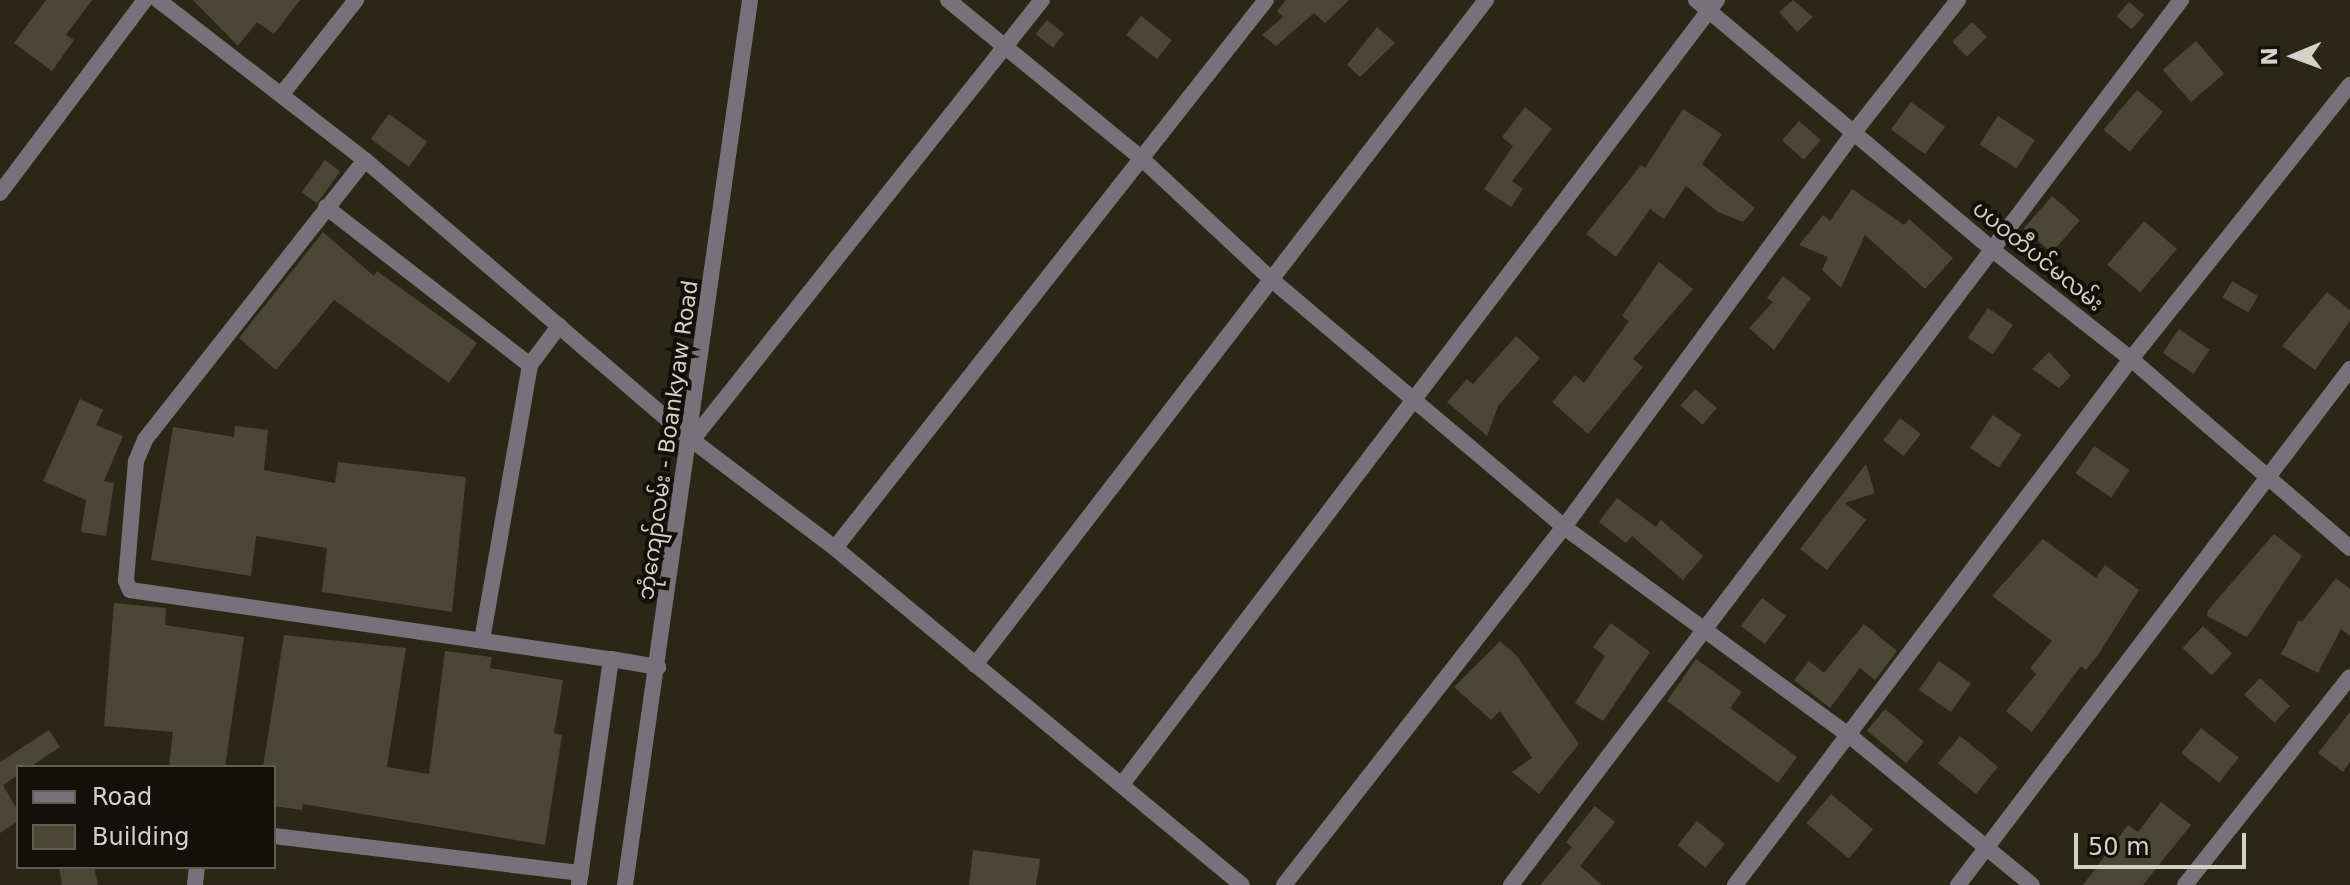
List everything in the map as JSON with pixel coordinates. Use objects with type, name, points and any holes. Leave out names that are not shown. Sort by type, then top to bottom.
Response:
[{"type":"street","points":[[0,193],[145,0]]},
{"type":"street","points":[[158,0],[365,160],[692,440],[835,548],[1123,783],[1242,885]]},
{"type":"street","points":[[282,94],[356,0]]},
{"type":"street","name":"ဘုံကျော်လမ်း - Boankyaw Road","points":[[625,885],[692,440],[750,0]]},
{"type":"street","points":[[948,0],[1140,157],[1272,280],[1564,527],[1850,736],[2032,885]]},
{"type":"street","points":[[692,440],[1003,45],[1042,0]]},
{"type":"street","points":[[835,548],[1266,0]]},
{"type":"street","points":[[975,665],[1486,0]]},
{"type":"street","name":"ပပဝတီပင်မလမ်း","points":[[1696,0],[1713,5],[1990,248],[2131,359],[2350,548]]},
{"type":"street","points":[[1284,885],[1564,527],[1855,131],[1958,0]]},
{"type":"street","points":[[1511,885],[1708,631],[1990,248],[2181,0]]},
{"type":"street","points":[[1123,783],[1713,5]]},
{"type":"street","points":[[1735,885],[2131,359],[2350,85]]},
{"type":"street","points":[[365,160],[145,440],[136,461],[128,586],[658,667]]},
{"type":"street","points":[[326,207],[530,365]]},
{"type":"street","points":[[482,640],[530,365],[559,326]]},
{"type":"street","points":[[1958,885],[2350,369]]},
{"type":"street","points":[[276,836],[580,879],[611,659]]},
{"type":"street","points":[[2185,885],[2350,677]]},
{"type":"building","points":[[46,0],[92,0],[66,35],[74,40],[52,71],[14,43]]},
{"type":"building","points":[[193,0],[300,0],[274,34],[257,22],[238,46]]},
{"type":"building","points":[[1286,0],[1349,0],[1325,23],[1314,13],[1276,46],[1262,35],[1283,17],[1277,11]]},
{"type":"building","points":[[1793,0],[1813,17],[1797,32],[1779,12]]},
{"type":"building","points":[[2129,2],[2144,15],[2132,29],[2117,16]]},
{"type":"building","points":[[1141,16],[1172,40],[1157,59],[1126,35]]},
{"type":"building","points":[[1047,20],[1064,34],[1053,48],[1036,34]]},
{"type":"building","points":[[1972,22],[1987,37],[1967,57],[1952,42]]},
{"type":"building","points":[[1377,27],[1395,43],[1360,77],[1347,65]]},
{"type":"building","points":[[2196,41],[2224,73],[2191,102],[2163,70]]},
{"type":"building","points":[[2137,90],[2163,112],[2130,152],[2104,130]]},
{"type":"building","points":[[1911,102],[1945,127],[1925,154],[1891,130]]},
{"type":"building","points":[[1525,107],[1552,129],[1512,181],[1523,189],[1511,207],[1484,189],[1513,146],[1502,137]]},
{"type":"building","points":[[1683,109],[1722,134],[1702,164],[1755,208],[1743,222],[1718,212],[1686,186],[1664,219],[1650,209],[1616,257],[1586,234],[1641,165],[1645,168]]},
{"type":"building","points":[[389,114],[427,142],[409,167],[371,139]]},
{"type":"building","points":[[1998,116],[2035,140],[2016,168],[1979,145]]},
{"type":"building","points":[[1799,121],[1821,140],[1804,160],[1782,141]]},
{"type":"building","points":[[325,160],[340,171],[317,204],[301,192]]},
{"type":"building","points":[[1852,189],[1904,225],[1909,219],[1953,258],[1925,289],[1865,235],[1841,288],[1822,270],[1828,257],[1799,245],[1823,215],[1830,221]]},
{"type":"building","points":[[2052,196],[2080,220],[2052,253],[2024,228]]},
{"type":"building","points":[[2144,221],[2177,249],[2140,292],[2107,265]]},
{"type":"building","points":[[323,232],[374,276],[377,271],[477,343],[449,383],[334,300],[276,370],[239,338]]},
{"type":"building","points":[[1659,262],[1693,289],[1633,359],[1643,367],[1588,434],[1552,402],[1575,375],[1584,383],[1629,321],[1622,316]]},
{"type":"building","points":[[1783,276],[1811,298],[1774,350],[1749,328],[1773,302],[1767,298]]},
{"type":"building","points":[[2232,281],[2258,296],[2248,312],[2222,297]]},
{"type":"building","points":[[2327,292],[2350,310],[2350,321],[2315,370],[2282,346]]},
{"type":"building","points":[[1988,308],[2013,325],[1993,355],[1968,338]]},
{"type":"building","points":[[2179,329],[2210,350],[2193,374],[2163,353]]},
{"type":"building","points":[[1516,336],[1540,358],[1498,406],[1487,436],[1447,402],[1467,379],[1473,384]]},
{"type":"building","points":[[2049,352],[2071,376],[2059,388],[2032,369]]},
{"type":"building","points":[[1695,389],[1717,408],[1702,425],[1681,406]]},
{"type":"building","points":[[80,399],[103,410],[96,425],[123,436],[104,481],[114,483],[106,536],[81,532],[86,500],[43,481]]},
{"type":"building","points":[[1993,415],[2022,435],[1999,468],[1970,448]]},
{"type":"building","points":[[1900,418],[1921,434],[1904,456],[1883,440]]},
{"type":"building","points":[[235,426],[268,430],[264,470],[335,483],[338,462],[466,477],[452,612],[322,592],[327,548],[256,536],[251,576],[151,560],[173,427],[234,437]]},
{"type":"building","points":[[2094,446],[2130,470],[2111,497],[2076,473]]},
{"type":"building","points":[[1866,464],[1875,493],[1845,503],[1866,520],[1827,570],[1800,549]]},
{"type":"building","points":[[1617,498],[1656,527],[1661,520],[1703,556],[1683,580],[1632,536],[1626,543],[1599,522]]},
{"type":"building","points":[[2274,534],[2302,556],[2247,637],[2207,616],[2208,610]]},
{"type":"building","points":[[2043,539],[2096,578],[2105,565],[2139,590],[2098,655],[2086,670],[2081,666],[2032,732],[2006,711],[2036,674],[2030,668],[2052,641],[1992,596]]},
{"type":"building","points":[[2336,578],[2350,589],[2350,636],[2341,629],[2318,673],[2281,654],[2299,620],[2302,622]]},
{"type":"building","points":[[1762,598],[1786,616],[1765,644],[1741,626]]},
{"type":"building","points":[[114,603],[166,608],[165,625],[244,637],[225,765],[169,765],[173,732],[104,726]]},
{"type":"building","points":[[1611,623],[1650,652],[1603,721],[1575,703],[1605,656],[1593,647]]},
{"type":"building","points":[[1864,624],[1897,651],[1875,680],[1860,668],[1830,708],[1794,680],[1809,661],[1824,673]]},
{"type":"building","points":[[2203,626],[2232,653],[2212,675],[2183,648]]},
{"type":"building","points":[[284,635],[406,648],[387,767],[429,774],[445,651],[492,657],[490,668],[563,680],[554,733],[562,735],[545,845],[303,804],[302,810],[276,806],[276,765],[263,765]]},
{"type":"building","points":[[1500,641],[1517,656],[1579,744],[1539,794],[1512,772],[1532,758],[1500,711],[1491,720],[1454,687]]},
{"type":"building","points":[[1696,659],[1742,692],[1730,708],[1797,757],[1778,783],[1667,701]]},
{"type":"building","points":[[1939,661],[1971,683],[1951,712],[1919,690]]},
{"type":"building","points":[[2260,678],[2290,706],[2274,723],[2244,695]]},
{"type":"building","points":[[1885,709],[1924,742],[1906,763],[1867,730]]},
{"type":"building","points":[[2350,712],[2350,762],[2343,772],[2318,753]]},
{"type":"building","points":[[2201,728],[2239,758],[2219,783],[2181,753]]},
{"type":"building","points":[[49,730],[60,747],[33,765],[16,765],[16,776],[3,785],[16,808],[16,822],[0,833],[0,762]]},
{"type":"building","points":[[1960,736],[1998,767],[1976,794],[1938,763]]},
{"type":"building","points":[[1831,794],[1873,829],[1849,858],[1807,823]]},
{"type":"building","points":[[2161,802],[2191,825],[2143,885],[2083,885],[2128,825],[2138,832]]},
{"type":"building","points":[[1595,806],[1615,822],[1580,866],[1602,885],[1540,885],[1572,847],[1566,842]]},
{"type":"building","points":[[1697,821],[1725,844],[1705,868],[1677,845]]},
{"type":"building","points":[[973,850],[1040,859],[1036,885],[969,885]]},
{"type":"building","points":[[59,869],[94,869],[98,885],[62,885]]}]
